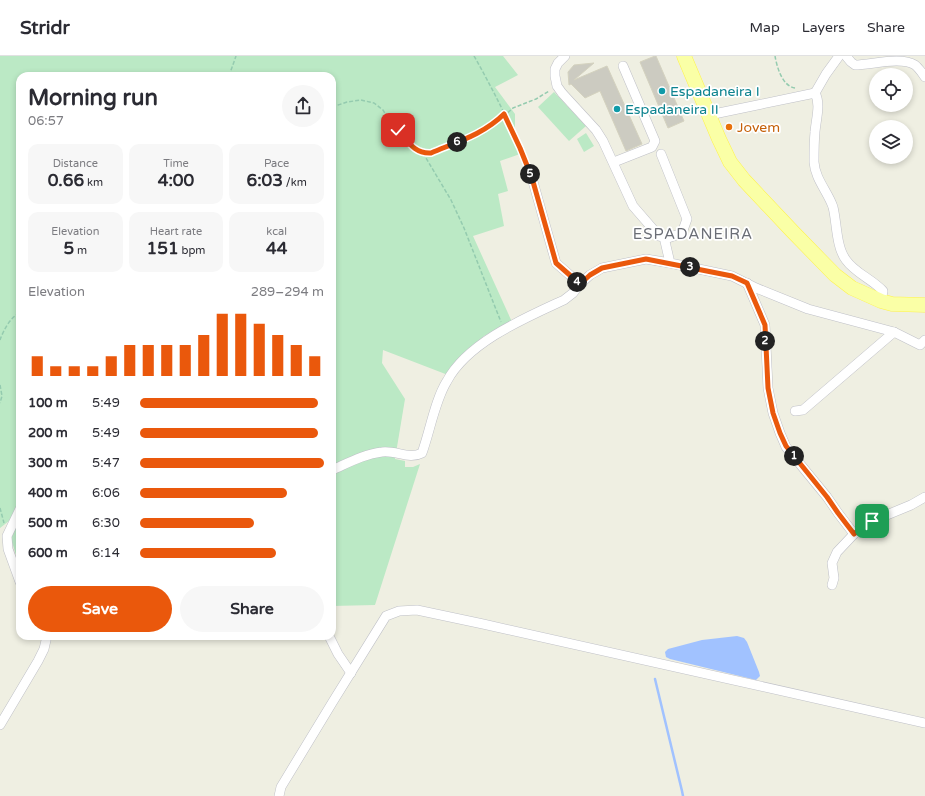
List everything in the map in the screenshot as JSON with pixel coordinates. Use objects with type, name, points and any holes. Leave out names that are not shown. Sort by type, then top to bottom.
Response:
[{"type":"main road","points":[[684,56],[730,162],[744,180],[836,275],[852,288],[881,301],[892,304],[925,305]]},
{"type":"street","points":[[564,56],[555,69],[557,86],[596,130],[614,162],[633,206],[659,236],[668,238],[682,233],[687,219],[661,154]]},
{"type":"street","points":[[709,115],[815,93],[839,56]]},
{"type":"street","points":[[846,56],[855,65],[890,62],[909,63],[917,67],[925,77]]},
{"type":"street","points":[[614,162],[652,147],[655,141],[623,66]]},
{"type":"street","points":[[815,93],[818,102],[814,164],[816,172],[833,206],[841,251],[845,260],[876,283],[883,291],[881,301]]},
{"type":"street","points":[[532,178],[556,263],[580,284]]},
{"type":"street","points":[[664,237],[670,263]]},
{"type":"street","points":[[336,468],[358,458],[374,453],[390,452],[410,456],[417,456],[422,453],[440,395],[446,380],[454,369],[483,343],[504,329],[564,300],[590,275],[602,268],[646,259],[732,276],[808,309],[894,332],[923,345]]},
{"type":"street","points":[[747,283],[765,325],[768,388],[773,413],[780,433],[786,446],[827,497],[854,534]]},
{"type":"street","points":[[795,410],[803,410],[894,332]]},
{"type":"street","points":[[832,585],[834,578],[832,563],[837,552],[854,534],[872,521],[911,505],[925,497]]},
{"type":"street","points":[[16,517],[7,536],[8,548],[16,571]]},
{"type":"street","points":[[280,796],[281,787],[386,616],[399,611],[417,610],[925,723]]},
{"type":"street","points":[[0,725],[38,661],[44,649],[46,640]]},
{"type":"street","points":[[331,640],[351,673]]},
{"type":"path","points":[[230,72],[236,56]]},
{"type":"path","points":[[474,56],[504,114],[532,178]]},
{"type":"path","points":[[775,56],[780,74],[786,83],[796,88]]},
{"type":"path","points":[[336,106],[361,100],[374,103],[383,110],[392,125],[417,151],[431,153],[477,134],[494,124],[512,108],[536,99],[557,86]]},
{"type":"path","points":[[423,153],[451,200],[464,228],[504,329]]},
{"type":"path","points":[[0,340],[2,333],[16,314]]},
{"type":"path","points":[[0,386],[2,396],[0,403]]},
{"type":"green space","points":[[0,56],[503,56],[518,75],[495,87],[515,114],[515,136],[520,154],[500,161],[508,191],[498,194],[504,226],[473,236],[512,322],[484,336],[455,362],[448,375],[383,350],[382,363],[405,399],[395,459],[405,461],[405,467],[413,467],[420,464],[375,605],[336,606],[336,72],[16,72],[16,555],[12,542],[9,521],[0,528]]},
{"type":"green space","points":[[554,92],[586,126],[569,141],[538,107]]},
{"type":"green space","points":[[586,133],[594,146],[584,152],[577,139]]},
{"type":"water","points":[[737,636],[744,638],[747,642],[760,676],[756,680],[666,657],[665,652],[668,649],[702,640]]},
{"type":"building","name":"Espadaneira I","points":[[655,56],[684,121],[668,128],[640,62]]},
{"type":"building","name":"Espadaneira II","points":[[594,63],[574,80],[607,66],[642,144],[626,151],[600,91],[585,98],[571,84],[569,85],[568,72],[574,65]]},
{"type":"waterway","points":[[655,679],[683,796]]},
{"type":"place","name":"Espadaneira I","points":[[662,91]]},
{"type":"place","name":"Espadaneira II","points":[[617,109]]},
{"type":"place","name":"Jovem","points":[[729,127]]},
{"type":"district","name":"ESPADANEIRA","points":[[693,234]]},
{"type":"route","points":[[398,130],[417,151],[431,153],[477,134],[494,124],[504,114],[532,178],[556,263],[580,284],[590,275],[602,268],[646,259],[732,276],[747,283],[765,325],[768,388],[773,413],[786,446],[827,497],[854,534],[872,521]]}]
